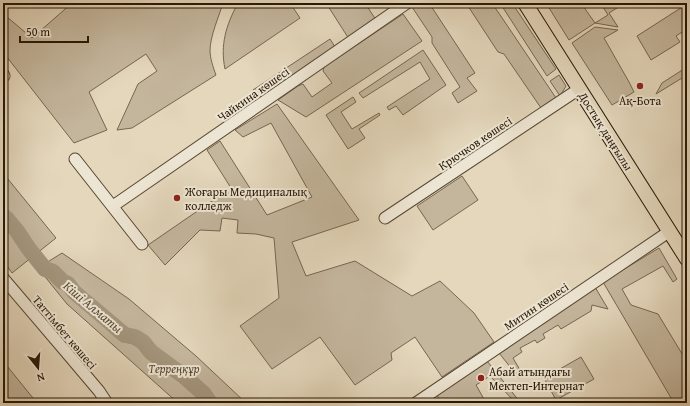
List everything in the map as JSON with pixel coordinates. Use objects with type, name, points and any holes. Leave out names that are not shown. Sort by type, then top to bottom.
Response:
[{"type":"main road","name":"Достық даңғылы","points":[[525,3],[687,259]]},
{"type":"street","name":"Чайкина көшесі","points":[[113,206],[407,3]]},
{"type":"street","name":"Крючков көшесі","points":[[385,218],[580,89]]},
{"type":"street","points":[[75,159],[142,244]]},
{"type":"street","name":"Митин көшесі","points":[[416,403],[670,231]]},
{"type":"street","name":"Таттімбет көшесі","points":[[3,278],[76,363],[108,403]]},
{"type":"green space","points":[[72,3],[223,3],[210,45],[216,75],[132,128],[117,130],[138,84],[157,71],[146,54],[89,92],[107,130],[74,143],[3,52],[3,18],[7,17],[32,38]]},
{"type":"green space","points":[[238,3],[290,3],[300,18],[225,69],[223,52],[225,35],[230,19]]},
{"type":"green space","points":[[326,3],[365,3],[376,20],[349,39]]},
{"type":"green space","points":[[418,3],[429,3],[475,73],[467,78],[477,91],[458,103],[452,93],[460,87],[432,43],[432,37],[412,7]]},
{"type":"green space","points":[[466,3],[492,3],[556,98],[541,108],[504,54],[498,52]]},
{"type":"green space","points":[[500,3],[512,3],[556,69],[547,76]]},
{"type":"green space","points":[[546,3],[581,3],[595,23],[569,40]]},
{"type":"green space","points":[[610,3],[625,3],[609,13],[618,27],[595,23],[608,15],[603,7]]},
{"type":"green space","points":[[687,4],[687,29],[676,36],[680,42],[651,60],[637,36]]},
{"type":"green space","points":[[403,14],[422,41],[306,117],[278,100],[303,84],[312,97],[332,83],[323,71],[324,67]]},
{"type":"green space","points":[[595,27],[618,30],[604,38],[634,92],[612,105],[572,43]]},
{"type":"green space","points":[[330,39],[335,47],[260,100],[253,90]]},
{"type":"green space","points":[[423,50],[446,85],[403,115],[396,106],[389,110],[387,107],[430,79],[420,62],[363,98],[359,93]]},
{"type":"green space","points":[[687,67],[687,75],[656,94],[662,83]]},
{"type":"green space","points":[[559,75],[566,86],[560,96],[550,81]]},
{"type":"green space","points":[[353,97],[356,102],[341,112],[352,129],[379,113],[380,115],[359,129],[365,138],[348,149],[326,115]]},
{"type":"green space","points":[[277,104],[359,220],[292,242],[306,276],[355,261],[412,296],[440,281],[474,313],[494,342],[442,377],[415,337],[391,353],[392,360],[355,385],[320,337],[272,369],[240,326],[279,298],[274,238],[256,234],[237,233],[238,220],[222,218],[220,231],[200,230],[165,265],[148,245],[231,188],[207,150],[220,141],[267,215],[312,197],[271,123],[243,137],[235,130]]},
{"type":"green space","points":[[3,173],[56,238],[12,273],[3,260]]},
{"type":"green space","points":[[462,176],[478,200],[433,230],[417,206]]},
{"type":"green space","points":[[659,248],[677,279],[673,282],[663,266],[622,289],[631,305],[658,314],[687,362],[687,403],[674,403],[603,282]]},
{"type":"green space","name":"Терреңқұр","points":[[62,253],[129,299],[196,356],[246,403],[178,403],[67,304],[38,268]]},
{"type":"green space","points":[[595,287],[608,309],[592,305],[591,311],[561,329],[558,325],[543,334],[545,338],[537,343],[535,340],[520,348],[522,352],[513,358],[523,375],[519,378],[499,353]]},
{"type":"green space","points":[[581,357],[594,379],[556,400],[544,378]]},
{"type":"green space","points":[[3,361],[37,403],[3,403]]},
{"type":"green space","name":"Абай атындағы Мектеп-Интернат","points":[[487,361],[520,402],[516,403],[490,376],[476,385],[485,401],[481,403],[441,403],[437,395]]},
{"type":"waterway","name":"Кіші Алматы","points":[[3,216],[17,231],[45,269],[53,272],[63,282],[68,284],[74,292],[125,335],[135,337],[143,342],[151,352],[185,377],[204,394],[210,403]]},
{"type":"place","name":"Ақ-Бота","points":[[640,86]]},
{"type":"place","name":"Жоғары Медициналық колледж","points":[[177,198]]},
{"type":"place","name":"Абай атындағы Мектеп-Интернат","points":[[481,378]]}]
